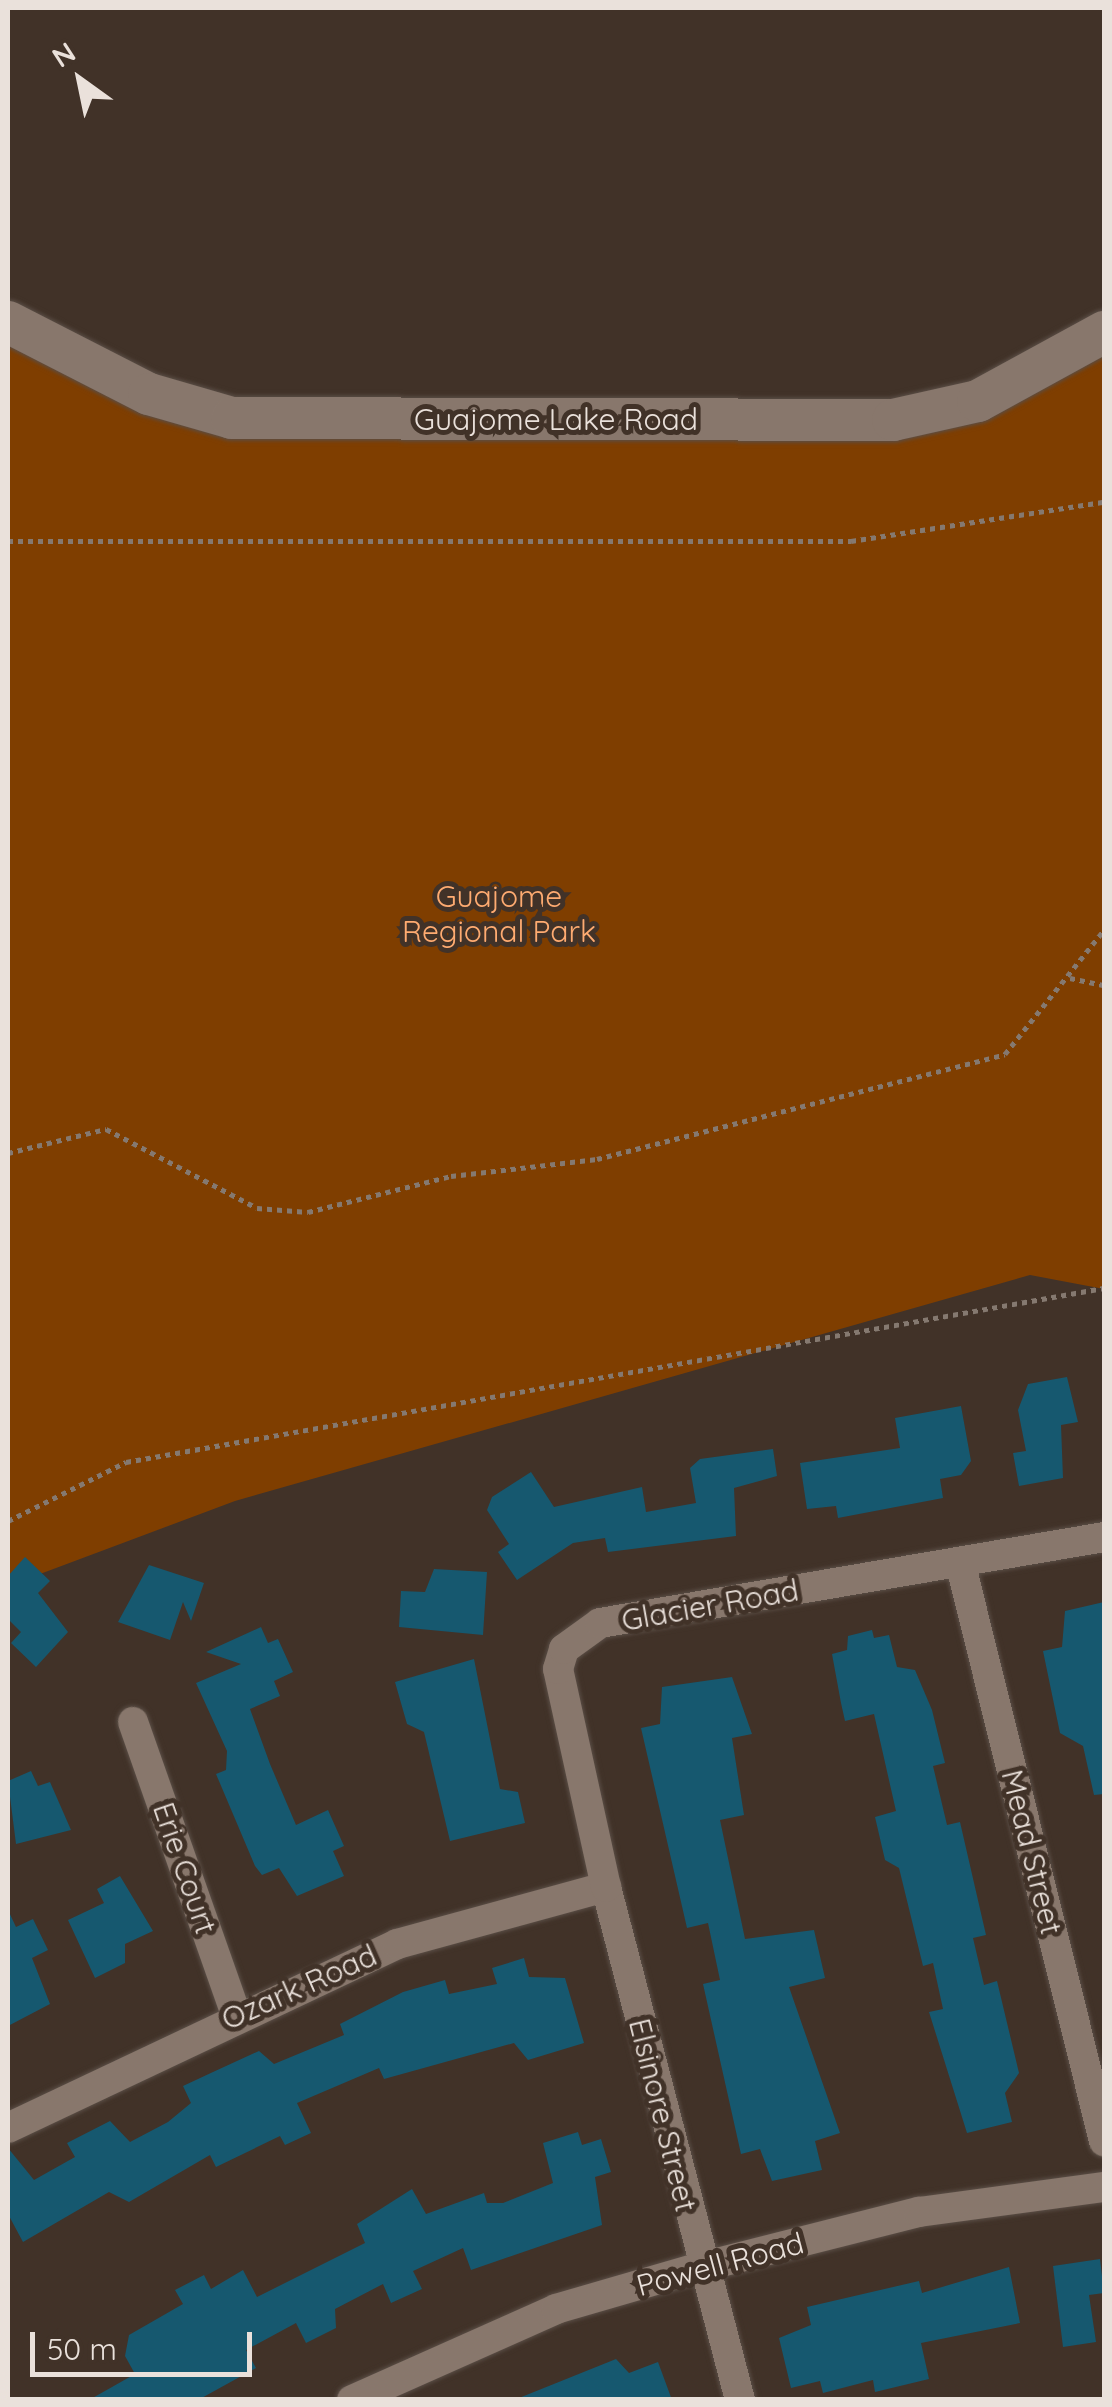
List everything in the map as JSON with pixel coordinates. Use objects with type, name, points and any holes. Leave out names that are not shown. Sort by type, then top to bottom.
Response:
[{"type":"street","name":"Guajome Lake Road","points":[[8,322],[148,394],[232,418],[893,420],[978,400],[1104,332]]},
{"type":"street","name":"Glacier Road","points":[[606,1887],[558,1669],[572,1638],[600,1624],[1104,1538]]},
{"type":"street","name":"Mead Street","points":[[960,1562],[1104,2141]]},
{"type":"street","name":"Erie Court","points":[[134,1722],[236,2014]]},
{"type":"street","name":"Ozark Road","points":[[8,2128],[236,2014],[398,1944],[606,1887]]},
{"type":"street","name":"Elsinore Street","points":[[606,1887],[701,2266],[740,2400]]},
{"type":"street","name":"Powell Road","points":[[352,2400],[556,2310],[701,2266],[919,2212],[1104,2187]]},
{"type":"path","points":[[8,542],[851,541],[1104,502]]},
{"type":"path","points":[[8,1153],[106,1129],[257,1208],[308,1212],[451,1176],[597,1159],[1005,1054],[1070,978],[1104,930]]},
{"type":"path","points":[[1070,978],[1104,985]]},
{"type":"path","points":[[8,1521],[126,1462],[1104,1288]]},
{"type":"green space","name":"Guajome Regional Park","points":[[8,324],[161,400],[890,421],[1104,331],[1104,1289],[1030,1275],[235,1501],[8,1586]]},
{"type":"building","points":[[1067,1377],[1078,1422],[1061,1425],[1063,1478],[1019,1486],[1013,1453],[1026,1451],[1018,1410],[1028,1384]]},
{"type":"building","points":[[961,1406],[971,1461],[961,1475],[940,1479],[943,1498],[838,1518],[836,1506],[807,1509],[800,1463],[900,1448],[895,1418]]},
{"type":"building","points":[[773,1449],[777,1476],[734,1488],[736,1536],[608,1552],[605,1538],[573,1543],[517,1580],[498,1552],[509,1544],[487,1510],[492,1497],[531,1472],[554,1507],[642,1487],[646,1512],[696,1503],[690,1468],[700,1459]]},
{"type":"building","points":[[25,1557],[50,1581],[38,1593],[68,1632],[36,1667],[11,1643],[21,1632],[8,1619],[8,1576]]},
{"type":"building","points":[[149,1565],[204,1583],[191,1621],[183,1602],[170,1640],[118,1622]]},
{"type":"building","points":[[434,1569],[487,1572],[483,1635],[399,1627],[401,1591],[425,1592]]},
{"type":"building","points":[[1104,1602],[1104,1794],[1094,1795],[1083,1746],[1060,1733],[1043,1651],[1062,1647],[1065,1611]]},
{"type":"building","points":[[261,1627],[268,1643],[278,1639],[293,1672],[274,1681],[280,1696],[250,1709],[270,1764],[296,1825],[328,1810],[344,1846],[333,1851],[344,1876],[297,1896],[279,1868],[262,1875],[255,1866],[216,1774],[226,1770],[227,1751],[196,1683],[241,1664],[206,1652]]},
{"type":"building","points":[[872,1630],[874,1638],[889,1635],[897,1667],[915,1670],[932,1710],[945,1763],[933,1766],[947,1825],[960,1822],[986,1935],[973,1938],[984,1985],[997,1981],[1019,2073],[1005,2093],[1012,2122],[967,2133],[929,2012],[943,2009],[933,1963],[923,1966],[899,1868],[885,1860],[875,1817],[896,1811],[874,1714],[845,1721],[841,1703],[832,1654],[847,1650],[848,1636]]},
{"type":"building","points":[[474,1659],[500,1789],[518,1792],[525,1823],[450,1841],[424,1732],[407,1724],[395,1682]]},
{"type":"building","points":[[732,1677],[752,1734],[732,1738],[744,1815],[720,1820],[745,1939],[814,1930],[825,1978],[789,1987],[840,2133],[815,2141],[822,2170],[772,2181],[760,2149],[741,2154],[703,1984],[720,1980],[708,1923],[687,1928],[641,1728],[660,1724],[662,1687]]},
{"type":"building","points":[[31,1771],[38,1786],[50,1782],[71,1830],[16,1844],[8,1781]]},
{"type":"building","points":[[120,1876],[153,1931],[125,1944],[125,1963],[95,1978],[68,1920],[104,1903],[97,1889]]},
{"type":"building","points":[[8,1910],[16,1927],[33,1919],[48,1950],[32,1958],[50,2004],[8,2026]]},
{"type":"building","points":[[524,1958],[529,1977],[565,1978],[584,2043],[528,2060],[514,2043],[384,2079],[379,2068],[297,2103],[311,2133],[285,2145],[280,2136],[216,2167],[210,2155],[129,2202],[109,2192],[23,2242],[8,2214],[8,2148],[34,2180],[75,2157],[67,2143],[110,2121],[130,2142],[168,2122],[191,2103],[183,2086],[259,2051],[274,2064],[344,2035],[340,2024],[403,1992],[445,1980],[449,1994],[497,1984],[492,1968]]},
{"type":"building","points":[[578,2132],[582,2145],[601,2139],[611,2172],[595,2177],[602,2225],[471,2270],[463,2248],[413,2271],[422,2289],[391,2303],[383,2284],[335,2309],[336,2328],[306,2343],[296,2323],[246,2350],[256,2368],[198,2400],[89,2400],[135,2374],[125,2356],[129,2335],[183,2304],[175,2290],[204,2275],[211,2289],[243,2270],[257,2297],[365,2243],[357,2224],[412,2189],[426,2214],[484,2193],[487,2203],[503,2203],[553,2183],[543,2143]]},
{"type":"building","points":[[1100,2259],[1104,2293],[1089,2295],[1096,2342],[1063,2347],[1053,2266]]},
{"type":"building","points":[[1009,2267],[1020,2323],[921,2343],[929,2379],[875,2392],[873,2380],[823,2393],[820,2381],[791,2388],[779,2338],[811,2325],[807,2307],[919,2281],[922,2293]]},
{"type":"building","points":[[616,2359],[629,2373],[658,2362],[672,2400],[514,2400]]}]
